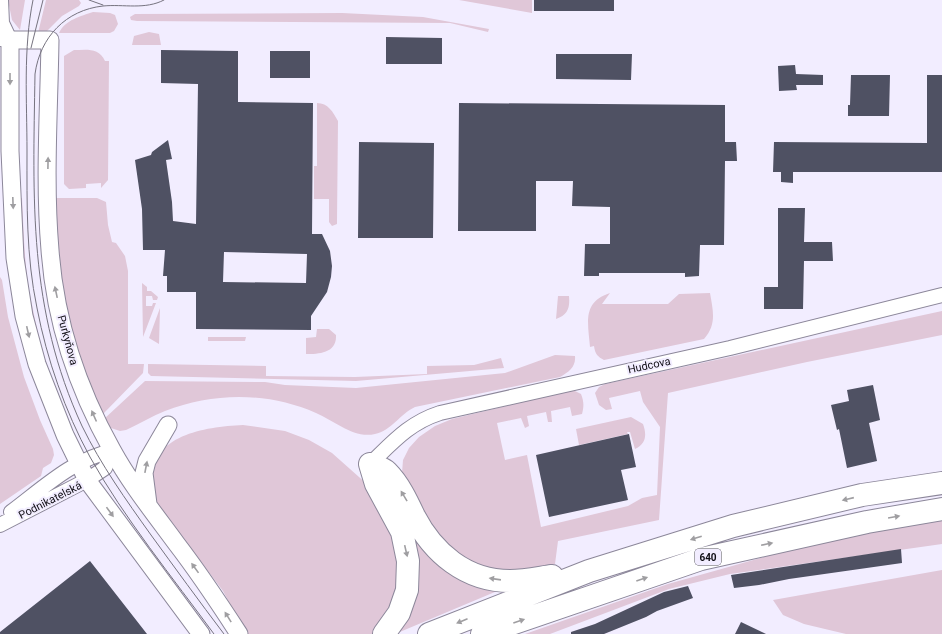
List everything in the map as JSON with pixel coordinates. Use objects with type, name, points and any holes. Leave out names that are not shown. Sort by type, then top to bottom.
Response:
[{"type":"highway","points":[[370,464],[386,471],[404,495],[421,529],[431,543],[456,566],[489,579],[509,581],[589,571]]},
{"type":"highway","points":[[370,464],[376,484],[402,532],[408,561],[407,590],[399,613],[384,634]]},
{"type":"highway","name":"640","points":[[429,634],[589,571],[733,526],[862,496],[942,483]]},
{"type":"highway","name":"640","points":[[482,634],[701,559],[867,522],[942,509]]},
{"type":"street","points":[[1,0],[2,24],[5,40],[14,235],[24,316],[37,364],[65,435],[84,460],[93,476],[201,634]]},
{"type":"street","name":"Purkyňova","points":[[5,40],[50,40],[48,194],[50,251],[54,285],[67,345],[96,420],[129,480],[196,570],[239,634]]},
{"type":"street","name":"Hudcova","points":[[370,464],[410,426],[424,418],[440,413],[730,348],[942,295]]},
{"type":"street","points":[[149,506],[144,473],[147,461],[168,425]]},
{"type":"street","points":[[84,460],[112,451]]},
{"type":"street","points":[[93,476],[105,468],[112,451]]},
{"type":"street","name":"Podnikatelská","points":[[0,521],[84,460]]},
{"type":"street","name":"Podnikatelská","points":[[0,525],[93,476]]},
{"type":"shaded area","points":[[8,0],[25,0],[20,30],[12,20]]},
{"type":"shaded area","points":[[46,0],[79,0],[81,3],[79,6],[62,16],[45,33],[38,33]]},
{"type":"shaded area","points":[[459,0],[532,0],[532,13]]},
{"type":"shaded area","points":[[93,12],[110,13],[115,15],[118,24],[114,31],[110,33],[59,33],[69,22]]},
{"type":"shaded area","points":[[342,13],[423,17],[489,29],[488,32],[450,23],[137,21],[131,20],[130,17],[135,14]]},
{"type":"shaded area","points":[[149,32],[159,34],[161,45],[132,45],[134,36]]},
{"type":"shaded area","points":[[74,50],[96,51],[105,61],[109,61],[108,180],[101,188],[101,183],[86,184],[86,188],[69,189],[64,184],[64,56]]},
{"type":"shaded area","points":[[317,103],[327,106],[338,121],[337,224],[332,226],[329,222],[329,199],[314,199],[314,166],[317,166]]},
{"type":"shaded area","points":[[17,198],[22,198],[26,265],[29,292],[35,321],[66,430],[26,306]]},
{"type":"shaded area","points":[[52,198],[97,198],[106,202],[108,225],[112,242],[116,243],[125,256],[128,271],[128,364],[144,364],[143,373],[104,413],[98,415],[65,321]]},
{"type":"shaded area","points":[[0,277],[2,280],[8,317],[24,377],[40,420],[53,449],[54,455],[51,463],[43,468],[41,476],[0,504]]},
{"type":"shaded area","points":[[142,283],[147,287],[147,291],[151,291],[158,297],[157,300],[153,300],[152,296],[146,296],[146,306],[152,306],[153,303],[156,303],[143,337]]},
{"type":"shaded area","points":[[610,293],[602,304],[668,304],[679,294],[710,293],[713,317],[711,328],[704,339],[604,360],[597,355],[594,346],[590,347],[588,322],[591,308],[595,302],[601,297]]},
{"type":"shaded area","points":[[558,296],[569,296],[569,304],[566,313],[556,319]]},
{"type":"shaded area","points":[[160,308],[159,344],[149,338]]},
{"type":"shaded area","points":[[942,311],[942,335],[807,362],[668,393],[659,520],[558,541],[555,564],[534,572],[491,573],[443,548],[409,489],[402,473],[403,460],[409,448],[419,437],[435,426],[452,419],[573,390],[581,394],[583,399],[582,414],[572,416],[570,407],[551,411],[552,422],[548,422],[546,412],[527,416],[529,426],[525,428],[521,418],[497,423],[505,460],[527,455],[541,527],[628,506],[642,498],[657,495],[660,427],[643,402],[640,391],[609,398],[612,409],[606,410],[599,405],[595,393],[599,387],[605,384]]},
{"type":"shaded area","points":[[317,329],[329,329],[336,335],[334,346],[321,353],[306,354],[306,338],[316,337]]},
{"type":"shaded area","points":[[208,337],[246,337],[245,341],[208,341]]},
{"type":"shaded area","points":[[555,355],[575,356],[571,369],[560,377],[415,407],[386,430],[375,434],[367,435],[352,432],[323,416],[298,406],[260,398],[241,397],[203,400],[160,413],[126,430],[120,431],[108,427],[104,419],[145,381],[265,382],[285,385],[356,388],[505,373]]},
{"type":"shaded area","points":[[501,358],[504,368],[356,381],[151,376],[148,373],[148,364],[266,366],[266,376],[355,377],[427,374],[427,366],[474,365]]},
{"type":"shaded area","points":[[631,417],[643,424],[645,439],[639,447],[635,449],[630,432],[627,432],[628,434],[579,445],[576,429]]},
{"type":"shaded area","points":[[243,425],[285,431],[309,440],[332,453],[368,485],[398,539],[400,596],[375,634],[246,634],[223,591],[155,501],[151,480],[154,463],[162,450],[175,440],[190,434],[207,429]]},
{"type":"shaded area","points":[[380,474],[417,534],[502,589],[395,634],[409,602]]},
{"type":"shaded area","points":[[942,520],[942,544],[730,574],[669,589],[550,634],[525,634],[668,584],[778,553],[843,537]]},
{"type":"shaded area","points":[[942,570],[942,634],[846,634],[804,624],[783,615],[773,600]]},
{"type":"building","points":[[534,0],[614,0],[614,11],[534,11]]},
{"type":"building","points":[[386,37],[442,38],[442,64],[386,64]]},
{"type":"building","points":[[161,50],[238,51],[238,102],[313,103],[312,234],[322,234],[330,251],[332,266],[327,292],[311,316],[311,330],[196,329],[196,292],[167,292],[167,276],[163,276],[165,250],[143,250],[142,209],[135,160],[151,155],[152,152],[168,140],[172,159],[166,160],[173,221],[196,224],[198,84],[161,83]],"holes":[[[224,252],[307,254],[306,283],[223,282]]]},
{"type":"building","points":[[270,51],[310,51],[310,78],[270,78]]},
{"type":"building","points":[[556,54],[632,54],[631,80],[556,79]]},
{"type":"building","points":[[795,65],[796,74],[823,75],[823,85],[796,85],[797,90],[779,91],[778,66]]},
{"type":"building","points":[[851,75],[890,75],[889,116],[848,116]]},
{"type":"building","points":[[927,75],[942,75],[942,172],[793,172],[793,183],[781,182],[781,172],[773,172],[774,142],[927,143]]},
{"type":"building","points":[[459,103],[725,105],[725,142],[736,142],[737,161],[725,161],[724,245],[700,245],[699,276],[685,277],[685,273],[599,273],[599,276],[584,276],[585,244],[610,244],[610,207],[572,206],[573,181],[536,181],[536,231],[458,231]]},
{"type":"building","points":[[359,142],[434,143],[433,238],[358,238]]},
{"type":"building","points":[[778,208],[805,208],[804,242],[832,242],[833,261],[804,261],[803,309],[764,309],[764,287],[778,287]]},
{"type":"building","points":[[873,385],[880,420],[869,423],[877,461],[847,468],[839,429],[837,430],[831,405],[849,401],[847,390]]},
{"type":"building","points":[[629,434],[636,467],[621,470],[628,500],[549,517],[536,455]]},
{"type":"building","points":[[901,549],[902,563],[789,579],[759,585],[734,588],[731,575]]},
{"type":"building","points":[[90,561],[147,634],[0,634],[0,632]]},
{"type":"building","points":[[688,586],[693,598],[657,611],[604,634],[571,634],[571,632],[595,624],[664,592]]},
{"type":"building","points":[[741,622],[766,634],[735,634]]},
{"type":"tram line","points":[[33,0],[28,37],[26,75],[28,230],[33,288],[46,347],[58,385],[73,422],[103,480],[133,525],[214,634]]},
{"type":"tram line","points":[[31,48],[43,0]]},
{"type":"tram line","points":[[89,0],[103,5]]},
{"type":"tram line","points":[[164,0],[142,6],[103,6],[77,13],[57,28],[49,37],[43,48],[35,74],[34,166],[38,253],[43,296],[52,339],[64,382],[82,426],[97,455],[123,495],[224,634]]}]
